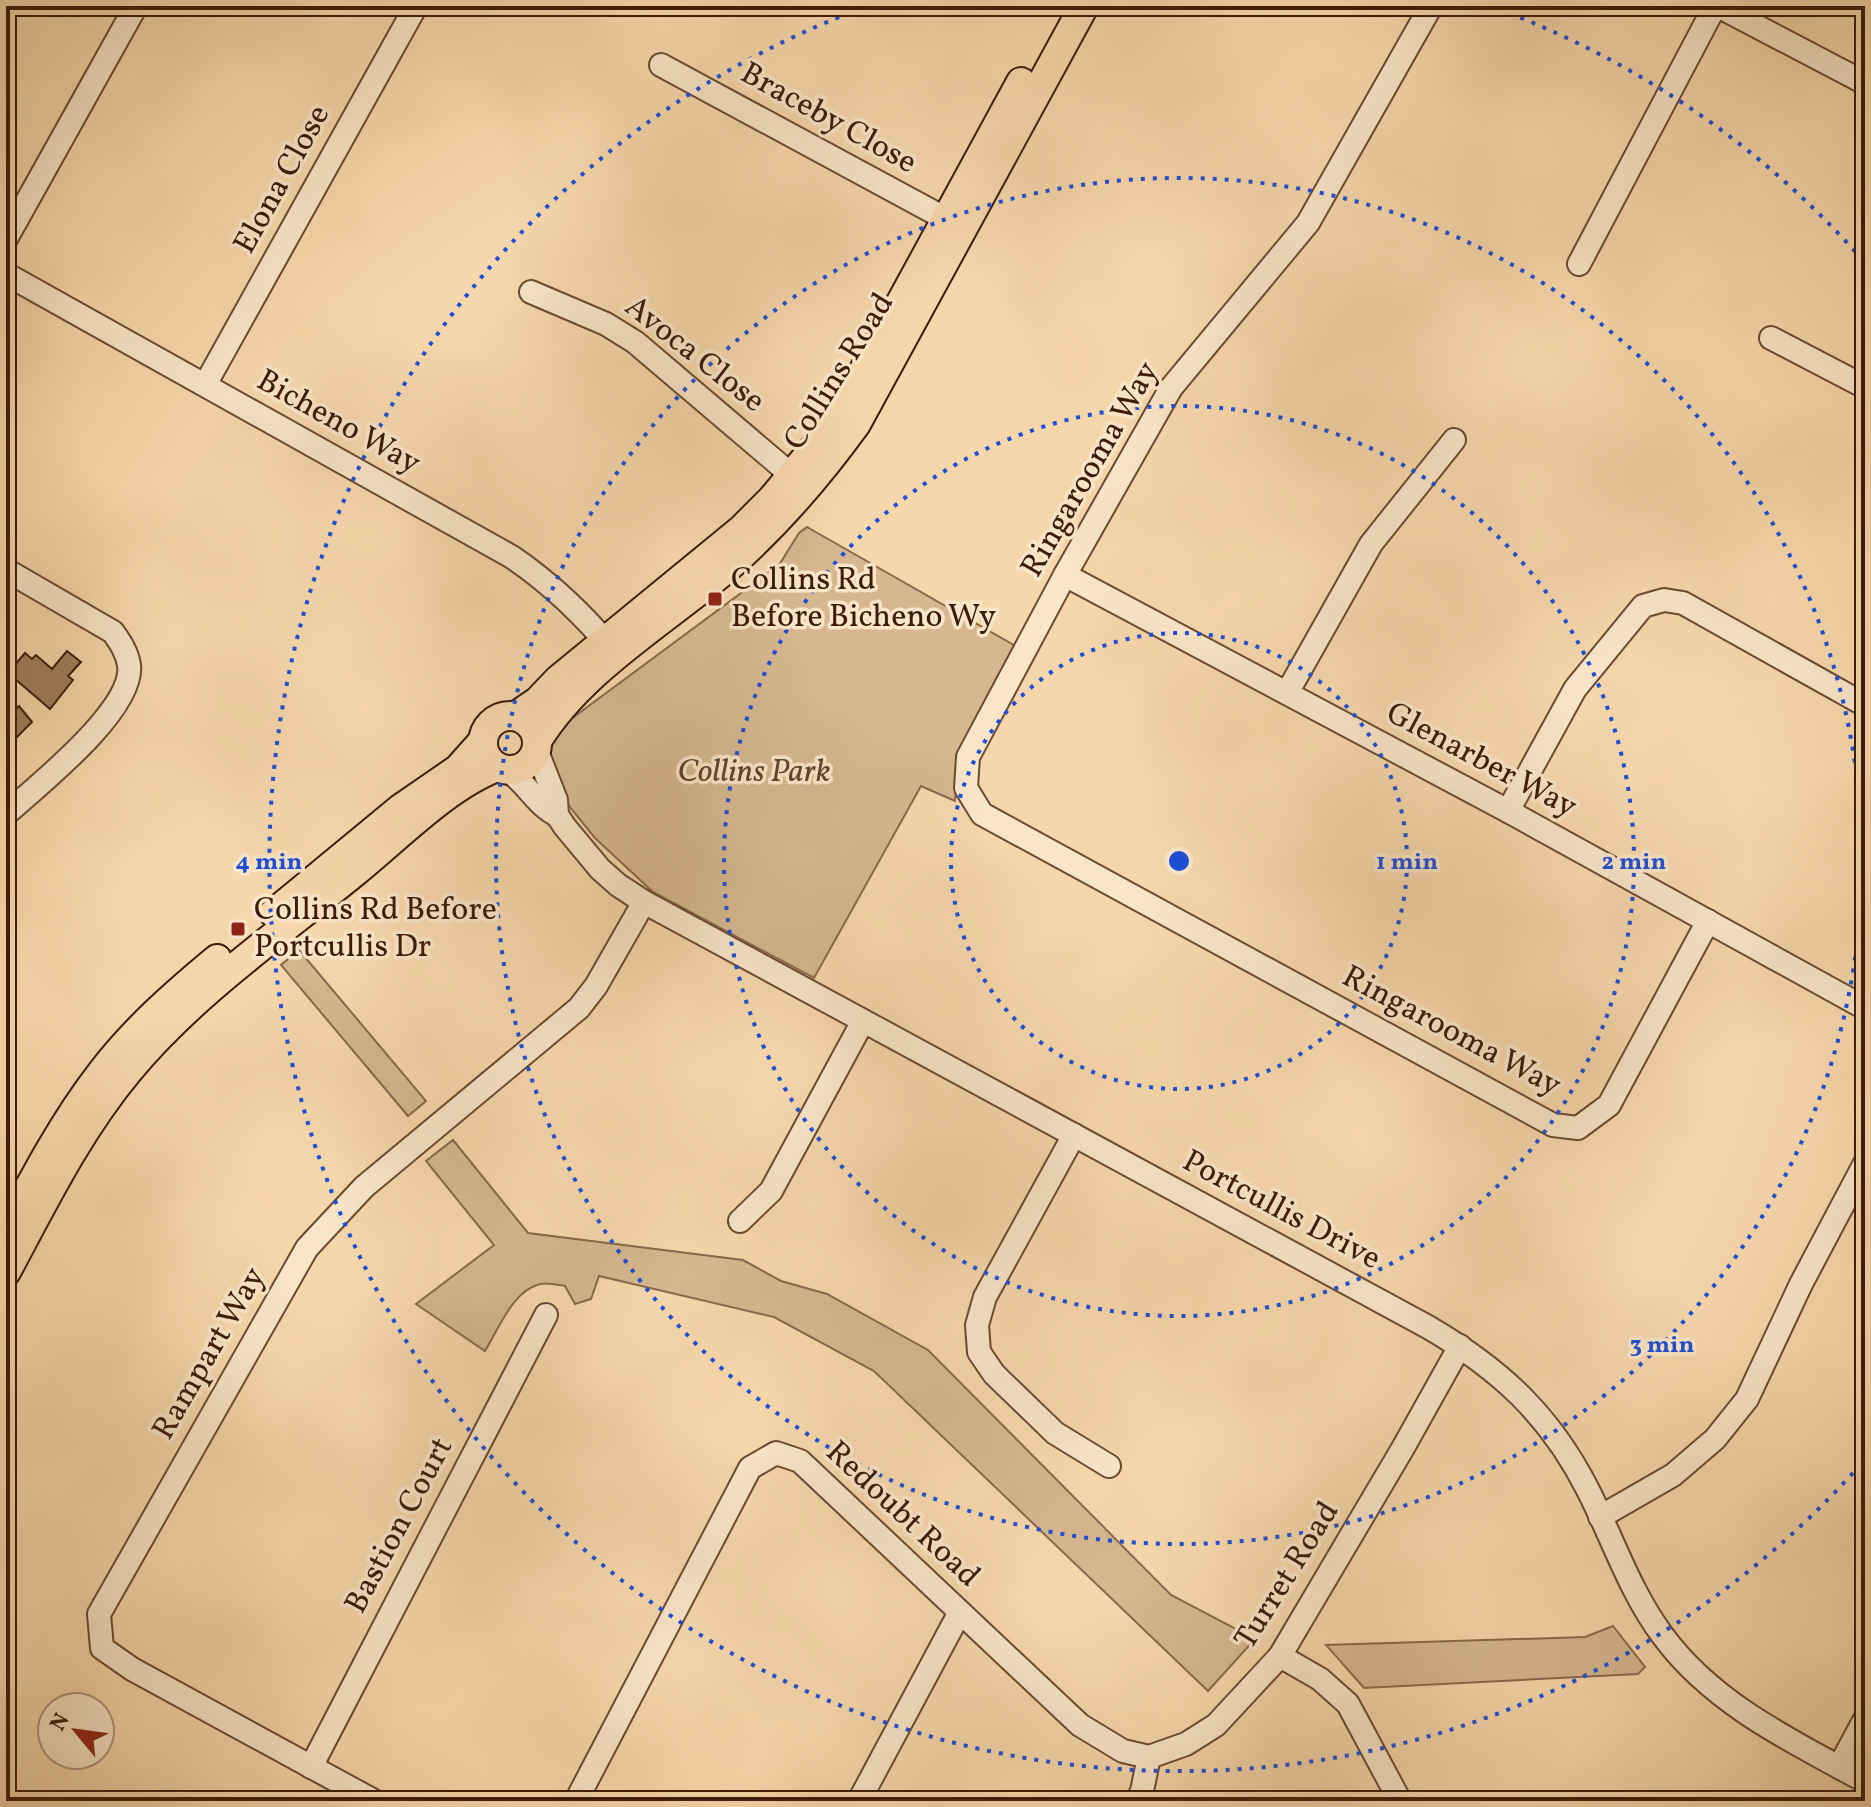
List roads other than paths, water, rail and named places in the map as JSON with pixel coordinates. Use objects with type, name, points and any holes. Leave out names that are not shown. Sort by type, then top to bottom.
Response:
[{"type":"main road","name":"Collins Road","points":[[11,1230],[128,1071],[176,1021],[435,806],[481,773],[525,766],[570,697],[611,649],[742,529],[800,481],[816,446],[955,224],[1075,7]]},
{"type":"main road","name":"Collins Road","points":[[6,1272],[11,1230],[39,1169],[104,1070],[153,1015],[181,988],[400,809],[458,769],[483,741],[487,728],[493,722],[504,716],[516,716],[538,701],[559,679],[611,649]]},
{"type":"main road","points":[[516,716],[534,729],[537,745]]},
{"type":"main road","points":[[483,741],[488,760],[502,769]]},
{"type":"street","points":[[6,239],[136,6]]},
{"type":"street","name":"Elona Close","points":[[205,385],[416,6]]},
{"type":"street","name":"Ringarooma Way","points":[[1431,6],[1308,223],[1171,388],[1065,575],[968,757],[966,788],[982,814],[1553,1125],[1578,1128],[1609,1105],[1708,921]]},
{"type":"street","points":[[1579,264],[1716,6],[1865,83]]},
{"type":"street","name":"Braceby Close","points":[[661,65],[955,224]]},
{"type":"street","name":"Bicheno Way","points":[[6,274],[512,557],[568,600],[611,649]]},
{"type":"street","name":"Avoca Close","points":[[531,292],[606,324],[635,342],[800,481]]},
{"type":"street","points":[[1771,338],[1865,387]]},
{"type":"street","points":[[1287,693],[1371,544],[1454,440]]},
{"type":"street","points":[[6,570],[113,632],[124,648],[130,666],[126,686],[111,712],[82,746],[6,814]]},
{"type":"street","name":"Glenarber Way","points":[[1065,575],[1508,811],[1865,1008]]},
{"type":"street","points":[[1508,811],[1575,689],[1643,606],[1664,600],[1683,603],[1865,705]]},
{"type":"street","name":"Portcullis Drive","points":[[537,745],[556,800],[557,815],[572,838],[600,869],[644,902],[1460,1346],[1497,1372],[1548,1426],[1587,1487],[1632,1586],[1664,1639],[1694,1673],[1739,1710],[1865,1781]]},
{"type":"street","name":"Portcullis Drive","points":[[502,769],[525,783],[544,809],[557,815]]},
{"type":"street","name":"Rampart Way","points":[[374,1801],[132,1669],[102,1648],[99,1614],[307,1248],[364,1187],[579,1008],[596,986],[644,902]]},
{"type":"street","points":[[740,1221],[771,1191],[863,1021]]},
{"type":"street","points":[[1074,1135],[985,1297],[977,1325],[979,1352],[994,1374],[1055,1433],[1109,1466]]},
{"type":"street","points":[[1600,1517],[1673,1475],[1715,1439],[1747,1399],[1801,1284],[1865,1163]]},
{"type":"street","name":"Bastion Court","points":[[311,1767],[546,1315]]},
{"type":"street","name":"Turret Road","points":[[1149,1757],[1186,1744],[1216,1725],[1280,1656],[1460,1346]]},
{"type":"street","name":"Redoubt Road","points":[[576,1801],[750,1468],[776,1453],[800,1461],[1080,1725],[1123,1751],[1149,1757]]},
{"type":"street","points":[[859,1801],[960,1612]]},
{"type":"street","points":[[1280,1656],[1320,1679],[1348,1704],[1400,1801]]},
{"type":"street","points":[[1839,1767],[1865,1719]]},
{"type":"street","points":[[1137,1801],[1149,1757]]},
{"type":"place","name":"Collins Rd Before Bicheno Wy","points":[[715,599]]},
{"type":"place","name":"Collins Rd Before Portcullis Dr","points":[[238,929]]},
{"type":"park label","name":"Collins Park","points":[[754,773]]}]
